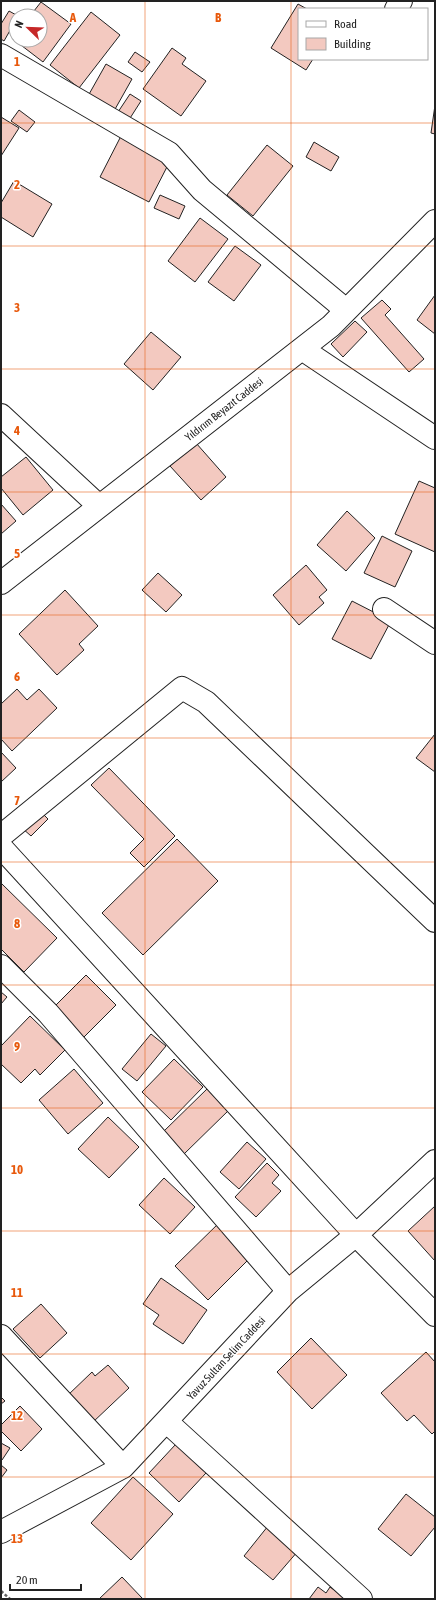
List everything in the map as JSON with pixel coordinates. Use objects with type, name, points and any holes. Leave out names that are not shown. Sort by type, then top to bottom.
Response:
[{"type":"street","points":[[1,55],[168,153],[202,190],[346,310]]},
{"type":"street","name":"Yıldırım Beyazıt Caddesi","points":[[1,583],[331,326],[435,220]]},
{"type":"street","points":[[302,349],[435,438]]},
{"type":"street","points":[[1,415],[99,506]]},
{"type":"street","points":[[384,609],[435,643]]},
{"type":"street","points":[[1,836],[182,688],[206,702],[431,909]]},
{"type":"street","points":[[1,847],[356,1235],[435,1315]]},
{"type":"street","points":[[1,966],[48,1013],[288,1291]]},
{"type":"street","name":"Yavuz Sultan Selim Caddesi","points":[[1,1532],[123,1467],[167,1422],[288,1291],[356,1235],[435,1161]]},
{"type":"street","points":[[1,1336],[123,1467]]},
{"type":"street","points":[[167,1422],[361,1599]]},
{"type":"path","points":[[1,1591],[10,1599]]},
{"type":"building","points":[[41,2],[71,24],[43,62],[25,48],[48,48],[48,8],[36,8]]},
{"type":"building","points":[[298,4],[305,8],[298,8],[298,60],[312,60],[306,70],[271,48]]},
{"type":"building","points":[[91,12],[120,35],[79,88],[50,65]]},
{"type":"building","points":[[8,13],[8,34],[4,41],[1,39],[1,24]]},
{"type":"building","points":[[172,48],[186,58],[182,64],[206,81],[181,116],[143,89]]},
{"type":"building","points":[[135,52],[150,62],[142,72],[128,62]]},
{"type":"building","points":[[106,64],[132,79],[114,111],[88,96]]},
{"type":"building","points":[[130,94],[141,101],[125,126],[114,118]]},
{"type":"building","points":[[435,105],[435,134],[431,133]]},
{"type":"building","points":[[19,110],[35,122],[27,132],[11,121]]},
{"type":"building","points":[[1,117],[19,128],[1,156]]},
{"type":"building","points":[[121,136],[170,161],[149,202],[100,177]]},
{"type":"building","points":[[314,142],[339,157],[331,171],[306,157]]},
{"type":"building","points":[[267,145],[293,166],[253,216],[227,195]]},
{"type":"building","points":[[14,181],[52,204],[33,237],[1,217],[1,203]]},
{"type":"building","points":[[160,195],[185,206],[179,219],[154,208]]},
{"type":"building","points":[[200,218],[228,239],[195,282],[168,261]]},
{"type":"building","points":[[235,246],[261,265],[234,301],[208,282]]},
{"type":"building","points":[[435,295],[435,334],[417,320]]},
{"type":"building","points":[[382,300],[391,309],[385,315],[424,359],[409,372],[361,318]]},
{"type":"building","points":[[355,321],[367,332],[343,357],[331,344]]},
{"type":"building","points":[[151,332],[181,357],[153,390],[124,364]]},
{"type":"building","points":[[196,443],[226,477],[201,500],[170,466]]},
{"type":"building","points":[[26,457],[53,490],[23,515],[1,488],[1,477]]},
{"type":"building","points":[[419,481],[435,488],[435,552],[395,534]]},
{"type":"building","points":[[1,504],[16,521],[1,534]]},
{"type":"building","points":[[347,511],[375,538],[346,571],[317,545]]},
{"type":"building","points":[[382,536],[412,551],[395,587],[364,573]]},
{"type":"building","points":[[306,565],[327,590],[319,597],[324,603],[299,625],[273,595]]},
{"type":"building","points":[[158,573],[182,595],[166,612],[142,590]]},
{"type":"building","points":[[65,590],[98,626],[79,644],[84,650],[57,675],[19,634]]},
{"type":"building","points":[[352,601],[391,621],[371,659],[332,639]]},
{"type":"building","points":[[17,689],[27,700],[39,689],[57,708],[12,751],[1,739],[1,704]]},
{"type":"building","points":[[435,734],[435,772],[416,758]]},
{"type":"building","points":[[1,752],[16,768],[1,782]]},
{"type":"building","points":[[109,768],[175,836],[144,867],[130,853],[144,839],[91,785]]},
{"type":"building","points":[[39,810],[48,819],[31,836],[22,828]]},
{"type":"building","points":[[177,839],[218,881],[143,955],[102,913]]},
{"type":"building","points":[[1,883],[57,938],[24,972],[1,949]]},
{"type":"building","points":[[86,975],[116,1005],[83,1038],[53,1008]]},
{"type":"building","points":[[1,992],[7,997],[1,1004]]},
{"type":"building","points":[[30,1016],[65,1050],[40,1075],[35,1069],[21,1083],[1,1064],[1,1046]]},
{"type":"building","points":[[151,1034],[166,1046],[137,1081],[122,1069]]},
{"type":"building","points":[[174,1059],[203,1087],[171,1120],[142,1092]]},
{"type":"building","points":[[74,1069],[103,1103],[68,1134],[39,1100]]},
{"type":"building","points":[[209,1087],[230,1109],[183,1155],[162,1133]]},
{"type":"building","points":[[108,1117],[139,1147],[109,1178],[78,1149]]},
{"type":"building","points":[[247,1142],[266,1159],[239,1189],[220,1172]]},
{"type":"building","points":[[267,1163],[279,1175],[272,1183],[281,1191],[256,1217],[235,1197]]},
{"type":"building","points":[[164,1178],[195,1207],[170,1234],[139,1205]]},
{"type":"building","points":[[435,1206],[435,1261],[408,1231]]},
{"type":"building","points":[[221,1221],[254,1254],[208,1300],[175,1266]]},
{"type":"building","points":[[161,1278],[207,1310],[183,1344],[153,1324],[159,1315],[143,1304]]},
{"type":"building","points":[[41,1304],[67,1333],[40,1358],[13,1329]]},
{"type":"building","points":[[311,1338],[347,1375],[312,1409],[277,1372]]},
{"type":"building","points":[[426,1352],[435,1362],[435,1431],[432,1434],[414,1415],[407,1421],[381,1393]]},
{"type":"building","points":[[108,1365],[129,1388],[92,1423],[67,1396],[92,1372],[95,1376]]},
{"type":"building","points":[[1,1397],[5,1401],[1,1404]]},
{"type":"building","points":[[20,1406],[42,1429],[21,1451],[1,1431],[1,1425]]},
{"type":"building","points":[[1,1443],[10,1448],[2,1460],[1,1460]]},
{"type":"building","points":[[176,1444],[206,1473],[179,1502],[149,1473]]},
{"type":"building","points":[[1,1465],[7,1470],[1,1478]]},
{"type":"building","points":[[133,1477],[173,1514],[131,1560],[91,1523]]},
{"type":"building","points":[[406,1494],[435,1517],[435,1527],[411,1556],[378,1529]]},
{"type":"building","points":[[268,1526],[298,1551],[273,1580],[244,1556]]},
{"type":"building","points":[[122,1577],[143,1599],[99,1599]]},
{"type":"building","points":[[318,1587],[326,1593],[330,1587],[347,1599],[309,1599]]}]
